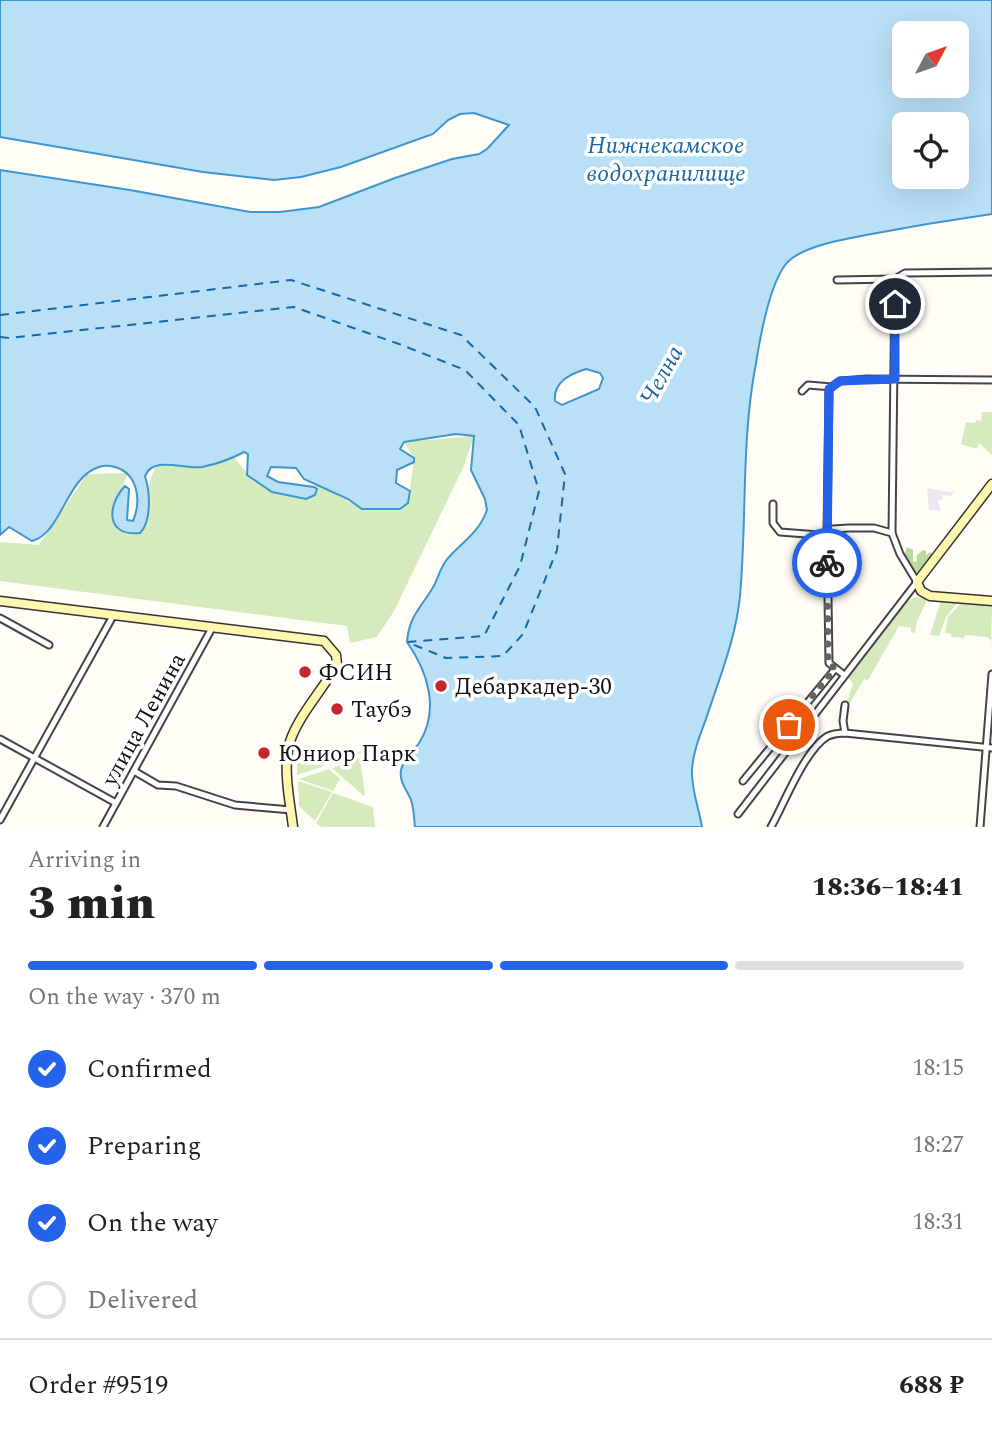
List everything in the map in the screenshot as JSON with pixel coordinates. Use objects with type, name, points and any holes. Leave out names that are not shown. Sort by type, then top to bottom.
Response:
[{"type":"street","points":[[837,280],[895,279],[905,273],[992,272]]},
{"type":"street","points":[[895,279],[892,533],[900,554],[921,591],[930,596],[992,601]]},
{"type":"street","points":[[802,391],[808,385],[833,385],[840,381],[856,380],[992,380]]},
{"type":"street","points":[[833,385],[828,399],[828,663],[844,675]]},
{"type":"street","points":[[738,814],[992,484]]},
{"type":"street","points":[[774,504],[773,523],[777,530],[814,535],[833,529],[874,528],[892,533]]},
{"type":"street","points":[[0,601],[324,642],[336,655],[337,664],[296,729],[288,748],[293,827]]},
{"type":"street","points":[[0,820],[113,616]]},
{"type":"street","points":[[0,618],[49,645]]},
{"type":"street","name":"улица Ленина","points":[[103,827],[212,628]]},
{"type":"street","points":[[743,781],[835,668]]},
{"type":"street","points":[[980,827],[990,748],[992,674]]},
{"type":"street","points":[[845,705],[845,733]]},
{"type":"street","points":[[771,827],[801,770],[830,735],[845,733],[990,748]]},
{"type":"street","points":[[0,739],[116,803]]},
{"type":"street","points":[[134,771],[159,785],[176,786],[236,805],[291,810]]},
{"type":"shaded area","points":[[927,488],[954,491],[951,496],[938,495],[943,496],[942,500],[938,500],[941,511],[929,510]]},
{"type":"green space","points":[[982,412],[992,412],[992,455],[979,443],[977,449],[961,444],[966,422],[981,421]]},
{"type":"green space","points":[[474,436],[463,468],[394,611],[377,637],[350,643],[347,626],[0,581],[0,542],[39,545],[87,474],[128,473],[111,518],[143,529],[148,486],[156,465],[199,467],[234,457],[253,478],[269,488],[315,495],[316,483],[362,509],[409,497],[414,458],[404,442]]},
{"type":"green space","points":[[907,547],[913,550],[913,562],[917,561],[916,556],[923,550],[926,555],[930,552],[935,555],[921,571],[916,572],[908,563],[908,558],[904,557]]},
{"type":"green space","points":[[916,597],[928,598],[917,621],[915,633],[911,632],[911,628],[899,626],[868,680],[864,679],[850,703],[847,725],[846,710],[853,684],[847,676],[902,604]]},
{"type":"green space","points":[[941,600],[958,602],[946,617],[939,636],[930,635]]},
{"type":"green space","points":[[961,603],[992,606],[991,651],[991,640],[987,637],[951,637],[951,634],[945,633],[948,617]]},
{"type":"green space","points":[[307,746],[358,752],[369,750],[328,765]]},
{"type":"green space","points":[[304,749],[324,766],[297,775],[297,754]]},
{"type":"green space","points":[[360,758],[365,795],[364,796],[332,768]]},
{"type":"green space","points":[[329,769],[340,779],[333,791],[299,779]]},
{"type":"green space","points":[[298,781],[332,792],[315,821],[299,806]]},
{"type":"green space","points":[[333,793],[373,807],[375,827],[321,827],[316,823]]},
{"type":"water","name":"Нижнекамское водохранилище","points":[[0,0],[992,0],[992,214],[817,246],[791,259],[772,292],[760,338],[751,392],[738,612],[693,763],[692,777],[702,827],[415,827],[412,803],[402,782],[401,770],[425,730],[430,704],[426,678],[407,642],[408,633],[415,614],[434,585],[444,563],[476,530],[487,510],[485,499],[471,470],[474,436],[456,434],[404,442],[400,449],[414,458],[414,462],[397,470],[396,483],[410,491],[408,503],[400,509],[362,509],[348,499],[304,479],[296,468],[271,467],[267,476],[278,482],[314,487],[317,489],[315,495],[306,499],[272,492],[247,475],[248,454],[244,452],[202,467],[162,465],[149,470],[145,476],[149,498],[147,521],[140,533],[129,533],[115,525],[115,502],[125,486],[129,489],[127,520],[133,521],[137,506],[136,489],[123,471],[105,466],[88,473],[79,482],[58,517],[42,536],[32,541],[9,527],[0,535],[0,170],[250,212],[280,212],[319,207],[452,159],[479,154],[509,125],[474,113],[460,114],[448,120],[433,134],[341,167],[301,177],[274,180],[203,172],[0,137]],"holes":[[[586,369],[600,373],[603,378],[599,389],[562,405],[555,401],[560,384],[569,376]]]},
{"type":"ferry route","points":[[0,315],[291,280],[461,335],[535,407],[565,474],[557,550],[523,634],[503,656],[446,658],[407,642]]},
{"type":"ferry route","points":[[0,337],[294,307],[465,370],[519,425],[539,491],[520,566],[484,636],[408,642]]},
{"type":"way so far","points":[[789,725],[835,668],[828,663],[827,563]]},
{"type":"place","name":"ФСИН","points":[[305,672]]},
{"type":"place","name":"Дебаркадер-30","points":[[441,686]]},
{"type":"place","name":"Таубэ","points":[[337,709]]},
{"type":"place","name":"Юниор Парк","points":[[264,753]]},
{"type":"route","points":[[827,563],[829,389],[840,381],[895,379],[895,304]]},
{"type":"water label","name":"Челна","points":[[661,375]]}]
